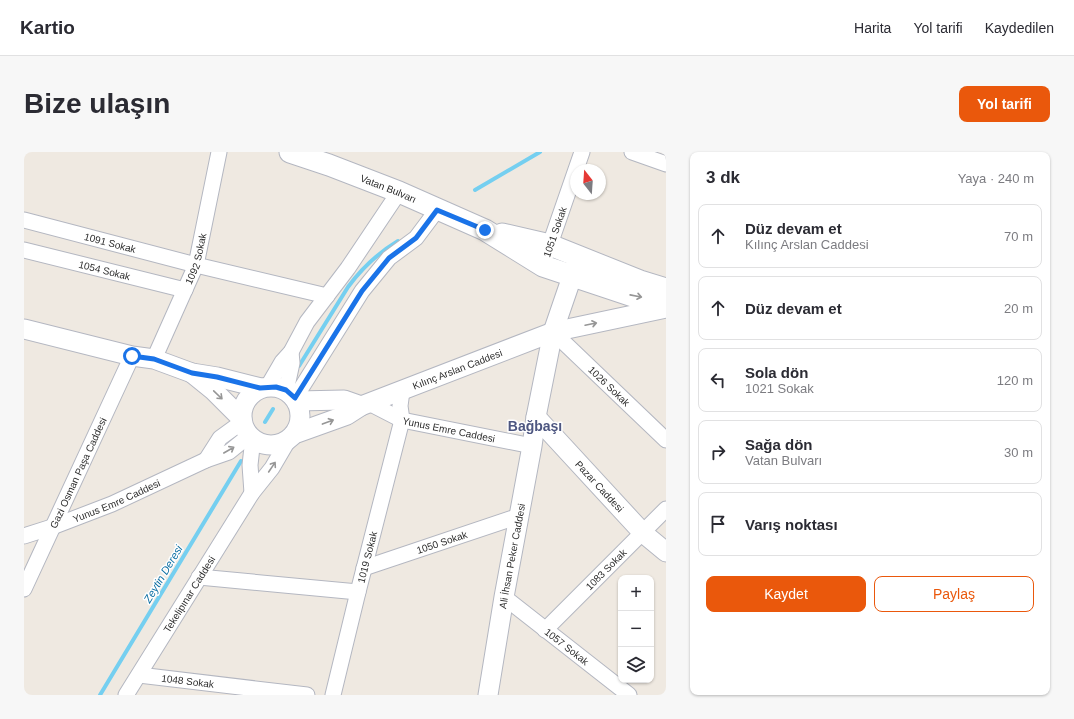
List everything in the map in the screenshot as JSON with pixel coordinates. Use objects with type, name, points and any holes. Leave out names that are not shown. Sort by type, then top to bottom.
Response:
[{"type":"main road","name":"Vatan Bulvarı","points":[[290,152],[329,165],[399,192],[485,230],[543,266],[576,266],[666,288]]},
{"type":"main road","name":"Vatan Bulvarı","points":[[485,230],[550,245],[576,266],[636,297],[666,299]]},
{"type":"street","name":"1092 Sokak","points":[[154,359],[196,265],[218,152]]},
{"type":"street","name":"1051 Sokak","points":[[543,266],[582,152]]},
{"type":"street","points":[[632,152],[666,164]]},
{"type":"street","points":[[252,493],[244,404],[248,397],[264,387],[291,352],[308,322],[348,268],[399,192]]},
{"type":"street","points":[[293,397],[362,291],[389,258],[416,238],[437,210]]},
{"type":"street","name":"1091 Sokak","points":[[24,220],[196,265],[327,296]]},
{"type":"street","name":"1054 Sokak","points":[[24,250],[185,290]]},
{"type":"street","name":"Ali İhsan Peker Caddesi","points":[[488,695],[536,417],[553,332],[576,266]]},
{"type":"street","name":"Kılınç Arslan Caddesi","points":[[291,437],[347,415],[365,405],[553,332],[666,308]]},
{"type":"street","points":[[24,329],[132,356],[154,359],[192,373],[264,387],[276,387],[293,397],[344,400],[365,405]]},
{"type":"street","name":"1026 Sokak","points":[[553,332],[666,440]]},
{"type":"street","points":[[192,373],[213,390],[259,442],[267,445],[282,443],[291,437],[300,420],[300,412],[293,397],[291,352]]},
{"type":"street","name":"Gazi Osman Paşa Caddesi","points":[[24,590],[132,356]]},
{"type":"street","name":"1019 Sokak","points":[[333,695],[402,420],[400,406],[402,391]]},
{"type":"street","name":"Yunus Emre Caddesi","points":[[365,405],[402,420],[532,446]]},
{"type":"street","name":"Pazar Caddesi","points":[[536,417],[643,533],[666,552]]},
{"type":"street","name":"Yunus Emre Caddesi","points":[[24,536],[112,504],[206,460],[220,438],[247,428]]},
{"type":"street","name":"Tekelipınar Caddesi","points":[[126,695],[252,493],[272,468],[291,437]]},
{"type":"street","name":"1083 Sokak","points":[[545,630],[666,509]]},
{"type":"street","name":"1050 Sokak","points":[[364,568],[519,516]]},
{"type":"street","points":[[199,577],[358,592]]},
{"type":"street","name":"1057 Sokak","points":[[504,597],[629,695]]},
{"type":"street","name":"1048 Sokak","points":[[139,675],[307,695]]},
{"type":"waterway","name":"Zeytin Deresi","points":[[475,190],[540,152]]},
{"type":"waterway","name":"Zeytin Deresi","points":[[299,366],[353,280],[377,256],[398,241]]},
{"type":"waterway","name":"Zeytin Deresi","points":[[265,422],[273,409]]},
{"type":"waterway","name":"Zeytin Deresi","points":[[100,695],[241,461]]},
{"type":"district","name":"Bağbaşı","points":[[535,426]]},
{"type":"route","points":[[132,356],[154,359],[192,373],[217,377],[260,388],[268,386],[276,387],[286,390],[295,398],[362,291],[389,258],[416,238],[437,210],[485,230]]}]
